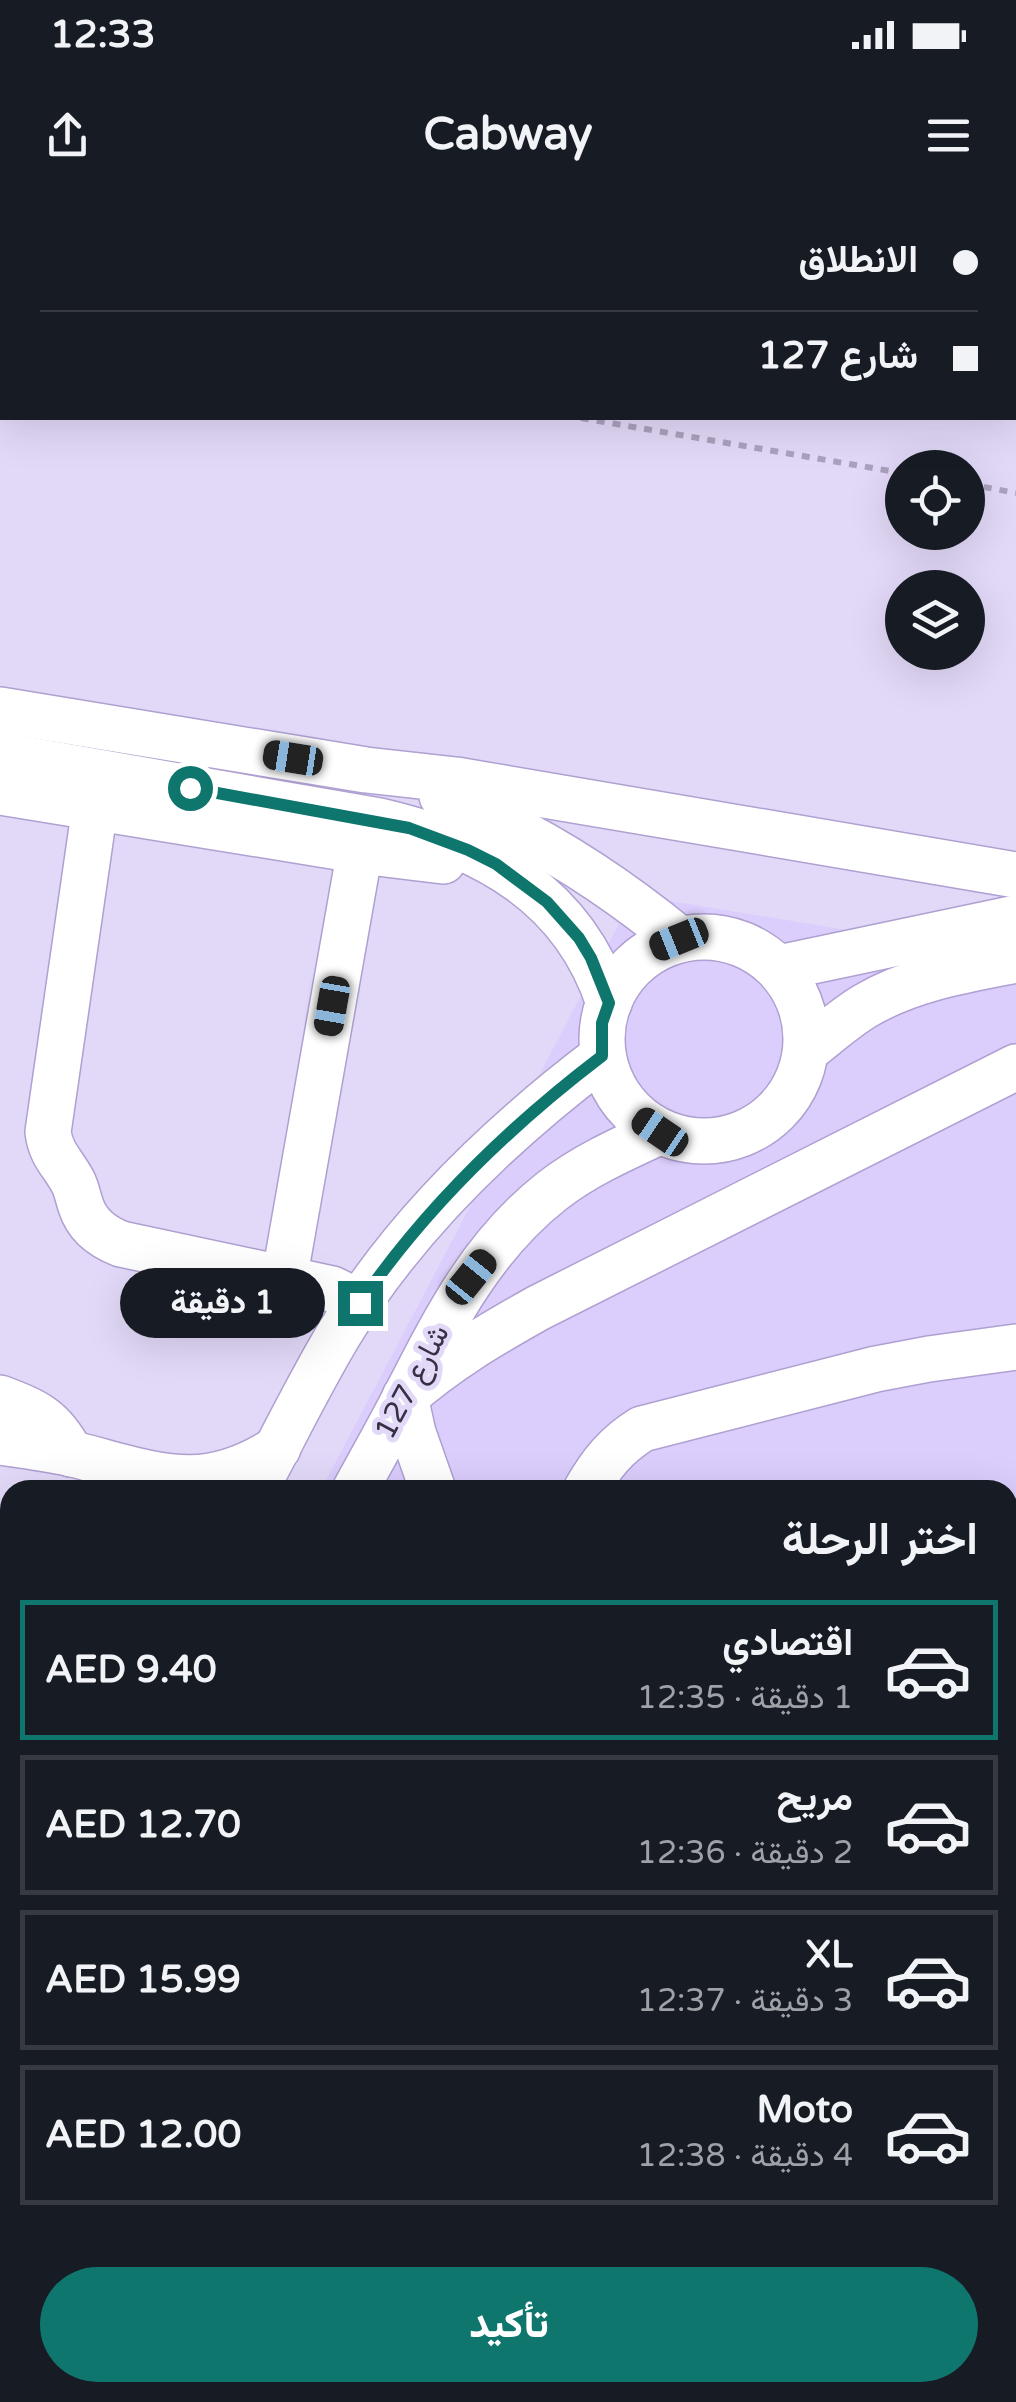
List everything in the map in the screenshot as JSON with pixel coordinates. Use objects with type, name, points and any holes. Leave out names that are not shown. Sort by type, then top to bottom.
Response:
[{"type":"street","points":[[0,710],[366,770],[456,780],[1016,875]]},
{"type":"street","points":[[0,754],[379,821],[439,837],[496,864],[547,902],[591,958],[609,1003]]},
{"type":"street","points":[[366,770],[424,789],[524,832],[604,881],[679,939]]},
{"type":"street","points":[[0,792],[428,860],[496,864]]},
{"type":"street","points":[[95,808],[48,1121],[49,1143],[77,1190],[81,1208],[88,1221],[109,1239],[332,1289],[360,1303]]},
{"type":"street","points":[[284,1280],[360,850]]},
{"type":"street","points":[[779,968],[1016,918]]},
{"type":"street","points":[[706,936],[733,940],[758,951],[779,968],[796,992],[806,1019],[808,1048],[799,1080],[781,1108],[755,1129],[724,1140],[691,1141],[660,1132],[632,1113],[613,1087],[602,1056],[602,1023],[613,992],[629,968],[652,950],[679,939],[706,936]]},
{"type":"street","points":[[808,1048],[865,1006],[906,988],[956,972],[1016,960]]},
{"type":"street","points":[[260,1480],[340,1333],[405,1243],[478,1162],[602,1056]]},
{"type":"street","points":[[429,1480],[413,1433],[406,1397],[438,1368],[538,1308],[1016,1067]]},
{"type":"street","name":"شارع 127","points":[[360,1480],[438,1332],[471,1277],[509,1230],[553,1190],[610,1154],[660,1132]]},
{"type":"street","points":[[593,1480],[613,1451],[642,1430],[876,1369],[1016,1347]]},
{"type":"street","points":[[0,1398],[45,1418],[71,1454]]},
{"type":"street","points":[[0,1442],[71,1454],[155,1480]]},
{"type":"street","points":[[186,1480],[229,1473],[278,1448]]},
{"type":"path","points":[[593,420],[885,470]]},
{"type":"path","points":[[985,487],[1016,492]]},
{"type":"shaded area","points":[[634,895],[1016,958],[1016,1480],[326,1480]]},
{"type":"route","points":[[190,788],[379,821],[439,837],[468,850],[496,864],[547,902],[579,938],[602,980],[609,1003],[602,1023],[602,1056],[478,1162],[405,1243],[360,1303]]}]
